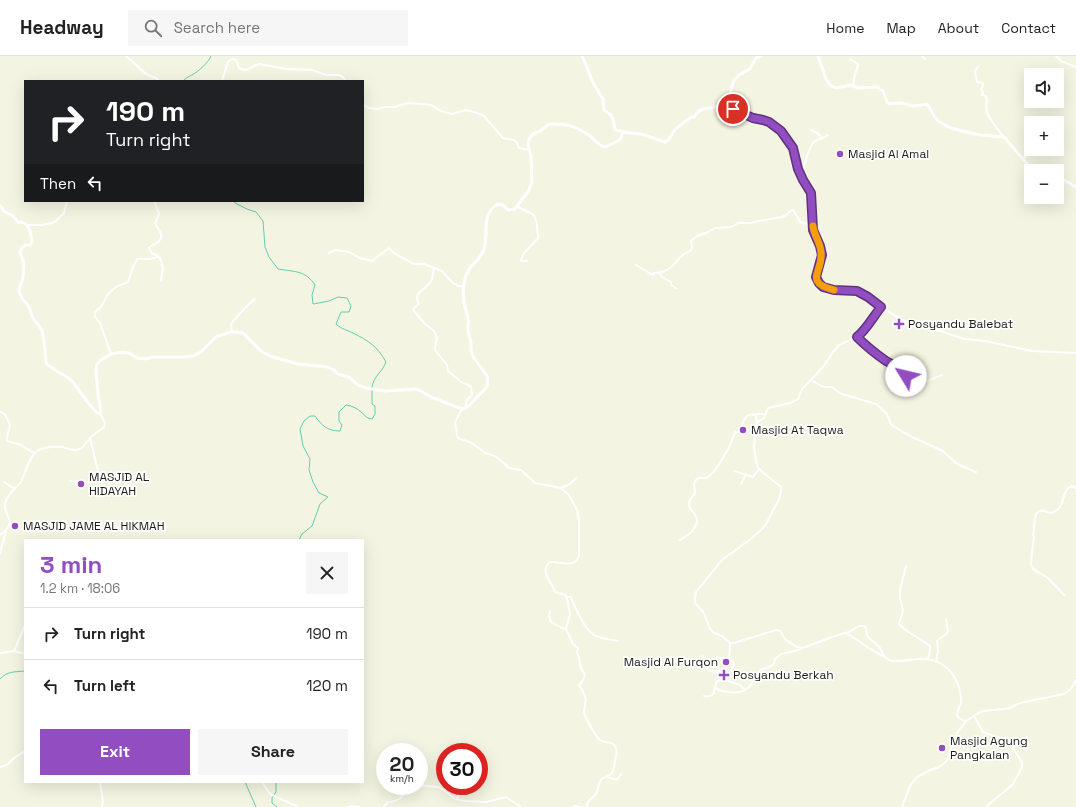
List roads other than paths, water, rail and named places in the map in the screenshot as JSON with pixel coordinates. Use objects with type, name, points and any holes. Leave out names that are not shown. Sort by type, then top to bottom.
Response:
[{"type":"street","points":[[126,56],[145,73],[158,80]]},
{"type":"street","points":[[582,56],[592,81],[603,99],[604,110],[613,119],[615,129],[617,131],[641,134],[665,142],[670,139],[673,133],[691,116],[694,117],[699,111],[711,108],[733,109],[753,118],[765,120],[778,129],[793,148],[798,169],[811,193],[812,225],[822,255],[816,277],[821,285],[834,290],[857,291],[907,322],[922,327],[960,337],[1032,351],[1076,353]]},
{"type":"street","points":[[711,108],[727,103],[733,82],[736,78],[750,69],[756,58],[761,56]]},
{"type":"street","points":[[818,56],[829,86],[834,88],[848,86],[858,88],[878,87],[883,91],[887,102],[890,105],[901,103],[914,106],[927,104],[938,121],[950,128],[980,135],[1004,137]]},
{"type":"street","points":[[922,56],[926,59]]},
{"type":"street","points":[[1056,56],[1061,61],[1076,67]]},
{"type":"street","points":[[222,80],[228,62],[232,59],[236,60],[239,68],[244,70],[248,70],[260,64],[287,69],[312,70],[326,75],[339,75],[345,80]]},
{"type":"street","points":[[850,59],[858,64],[857,71],[853,79],[854,86]]},
{"type":"street","points":[[978,68],[974,71],[974,73],[977,82],[984,83],[981,88],[982,94],[987,98],[988,116],[1022,160],[1027,164]]},
{"type":"street","points":[[364,106],[377,109],[395,107],[407,103],[431,105],[443,112],[452,114],[466,110],[478,113],[484,116],[503,138],[514,140],[519,148],[529,150]]},
{"type":"street","points":[[464,409],[470,405],[485,389],[488,380],[472,355],[468,328],[468,315],[463,296],[463,286],[469,270],[479,259],[484,248],[488,215],[498,204],[503,205],[510,210],[515,209],[518,207],[529,190],[532,182],[529,138],[549,124],[562,125],[575,127],[603,147],[609,146],[620,140],[623,132]]},
{"type":"street","points":[[811,130],[819,134],[822,139]]},
{"type":"street","points":[[801,174],[810,146],[814,141],[825,138],[828,135]]},
{"type":"street","points":[[1022,160],[1026,156]]},
{"type":"street","points":[[1064,180],[1076,187]]},
{"type":"street","points":[[0,205],[4,212],[13,216],[16,221],[27,225],[42,225],[52,223],[64,213],[67,202]]},
{"type":"street","points":[[154,202],[159,214],[155,224],[162,235],[157,242],[150,246],[150,250],[159,257],[162,262],[163,268],[161,281]]},
{"type":"street","points":[[518,207],[533,214],[537,223],[538,238],[524,253],[521,260],[527,261]]},
{"type":"street","points":[[636,265],[653,275],[654,273],[661,273],[673,267],[690,250],[692,247],[691,241],[697,236],[715,228],[731,227],[738,223],[751,223],[782,217],[792,210],[800,222],[812,225]]},
{"type":"street","points":[[27,225],[32,240],[30,245],[25,245],[20,252],[24,264],[23,278],[19,289],[20,294],[28,305],[33,318],[42,330],[46,363],[57,372],[70,379],[95,412],[100,413]]},
{"type":"street","points":[[329,253],[336,250],[349,252],[360,258],[372,261],[389,248],[394,253],[414,264],[418,265],[423,263],[443,271],[455,285],[463,286]]},
{"type":"street","points":[[111,354],[100,323],[95,317],[95,312],[101,306],[108,294],[116,287],[128,282],[132,267],[136,260],[159,257]]},
{"type":"street","points":[[434,268],[431,281],[418,295],[417,298],[419,304],[413,310],[425,324],[434,331],[436,338],[435,350],[447,365],[448,371],[471,387],[472,395],[467,400],[464,409],[455,422],[458,438],[467,440],[485,453],[495,456],[509,468],[521,470],[534,483],[561,488],[569,495],[577,510],[579,520],[579,556],[574,563],[562,564],[552,562],[547,564],[546,568],[548,579],[555,592],[571,597],[584,625],[591,633],[602,638],[618,641]]},
{"type":"street","points":[[659,273],[662,277],[672,282],[671,285],[676,288]]},
{"type":"street","points":[[232,332],[231,325],[233,321],[255,299]]},
{"type":"street","points":[[757,422],[764,418],[769,408],[790,403],[798,398],[802,389],[823,367],[839,345],[857,337],[881,307]]},
{"type":"street","points":[[0,553],[8,527],[9,518],[4,505],[8,496],[20,483],[34,453],[43,448],[60,447],[79,450],[93,434],[105,426],[100,413],[101,409],[98,394],[97,367],[99,361],[111,354],[126,352],[137,358],[144,359],[153,357],[183,358],[198,354],[216,337],[232,332],[243,333],[259,349],[268,355],[298,364],[311,364],[331,368],[338,374],[349,377],[358,385],[366,388],[384,391],[416,389],[431,397],[464,409]]},
{"type":"street","points":[[857,337],[873,352],[906,374],[906,378],[919,383],[942,376]]},
{"type":"street","points":[[811,380],[823,387],[832,387],[842,394],[876,404],[887,414],[893,426],[942,451],[957,464],[976,472]]},
{"type":"street","points":[[0,412],[5,414],[10,425],[7,441],[21,445],[34,453]]},
{"type":"street","points":[[756,414],[757,422],[755,425],[754,447],[756,461],[760,469],[780,487],[781,492],[779,498],[766,524],[757,534],[722,560],[696,592],[694,598],[707,618],[710,629],[730,643],[778,630],[785,639],[797,647],[803,648]]},
{"type":"street","points":[[680,540],[691,533],[697,520],[689,505],[694,493],[694,481],[698,478],[707,478],[714,472],[730,448],[731,440],[735,432],[740,432],[742,423],[747,416],[766,414]]},
{"type":"street","points":[[70,481],[88,482],[98,481],[100,479],[90,438]]},
{"type":"street","points":[[734,471],[753,477],[760,469]]},
{"type":"street","points":[[742,484],[746,474]]},
{"type":"street","points":[[561,488],[570,484],[576,478]]},
{"type":"street","points":[[4,482],[15,488]]},
{"type":"street","points":[[1064,595],[1048,578],[1032,568],[1034,521],[1036,515],[1042,510],[1050,513],[1058,510],[1067,489],[1072,486],[1076,488]]},
{"type":"street","points":[[0,535],[6,530]]},
{"type":"street","points":[[906,566],[900,589],[900,598],[903,610],[899,624],[930,646],[928,659]]},
{"type":"street","points":[[567,597],[570,614],[566,629],[573,644],[578,648],[577,653],[580,666],[585,676],[579,685],[586,699],[584,712],[589,724],[599,740],[612,743],[616,747],[616,759],[613,766],[613,772],[599,783],[597,792],[589,800],[587,807]]},
{"type":"street","points":[[550,611],[549,616],[551,622],[566,629]]},
{"type":"street","points":[[936,662],[938,651],[937,641],[947,634],[948,631],[946,619]]},
{"type":"street","points":[[715,688],[724,692],[732,693],[745,690],[752,684],[759,672],[764,668],[769,668],[774,665],[775,659],[781,654],[797,651],[846,633],[860,626],[865,626],[868,637],[880,648],[883,656]]},
{"type":"street","points":[[14,651],[24,627]]},
{"type":"street","points":[[846,633],[890,661],[918,658],[928,659],[948,669],[955,678],[958,687],[960,704],[957,716],[966,721]]},
{"type":"street","points":[[729,660],[730,643]]},
{"type":"street","points":[[0,653],[14,651],[24,654]]},
{"type":"street","points":[[702,656],[708,661],[706,667],[710,672],[720,673]]},
{"type":"street","points":[[730,673],[734,664],[733,662],[717,657],[715,661],[720,676],[745,690]]},
{"type":"street","points":[[704,696],[713,696],[717,681],[725,680]]},
{"type":"street","points":[[902,807],[910,786],[916,778],[946,762],[957,733],[966,721],[983,711],[1010,708],[1020,703],[1034,701],[1067,692],[1071,689],[1076,680]]},
{"type":"street","points":[[974,716],[983,732],[1008,744],[1015,751],[1022,762],[1022,767],[1012,785],[986,807]]},
{"type":"street","points":[[0,767],[7,765],[24,752]]},
{"type":"street","points":[[607,777],[617,780],[621,774]]},
{"type":"street","points":[[100,783],[103,797],[102,807]]},
{"type":"street","points":[[263,783],[270,794],[298,807]]},
{"type":"street","points":[[428,786],[440,788],[451,797],[465,802],[486,802],[506,797],[521,807]]},
{"type":"street","points":[[384,807],[386,803],[395,801],[402,795]]},
{"type":"street","points":[[458,800],[459,795]]},
{"type":"street","points":[[347,807],[359,807]]},
{"type":"street","points":[[572,807],[581,807]]},
{"type":"waterway","points":[[184,80],[200,69],[211,56]]},
{"type":"waterway","points":[[234,202],[256,212],[263,221],[265,247],[269,257],[278,269],[299,272],[311,280],[315,285],[312,295],[313,304],[329,301],[338,297],[347,298],[351,306],[349,312],[341,312],[336,324],[372,344],[386,362],[374,380],[372,387]]},
{"type":"waterway","points":[[300,539],[302,534],[312,526],[320,504],[328,497],[319,493],[313,482],[309,470],[310,459],[303,446],[300,429],[304,421],[310,416],[315,416],[320,423],[326,427],[332,430],[340,431],[342,425],[339,421],[339,412],[346,405],[356,408],[372,419],[375,414],[375,406],[372,404],[372,390]]},
{"type":"waterway","points":[[0,679],[8,673],[24,671]]},
{"type":"waterway","points":[[245,783],[256,807]]},
{"type":"waterway","points":[[276,783],[276,792],[272,798],[272,803],[277,807]]},
{"type":"place","name":"Masjid Al Amal","points":[[840,154]]},
{"type":"place","name":"Posyandu Balebat","points":[[899,324]]},
{"type":"place","name":"Masjid At Taqwa","points":[[743,430]]},
{"type":"place","name":"MASJID AL HIDAYAH","points":[[81,484]]},
{"type":"place","name":"MASJID JAME AL HIKMAH","points":[[15,526]]},
{"type":"place","name":"Masjid Al Furqon","points":[[726,662]]},
{"type":"place","name":"Posyandu Berkah","points":[[724,675]]},
{"type":"place","name":"Masjid Agung Pangkalan","points":[[942,748]]}]
